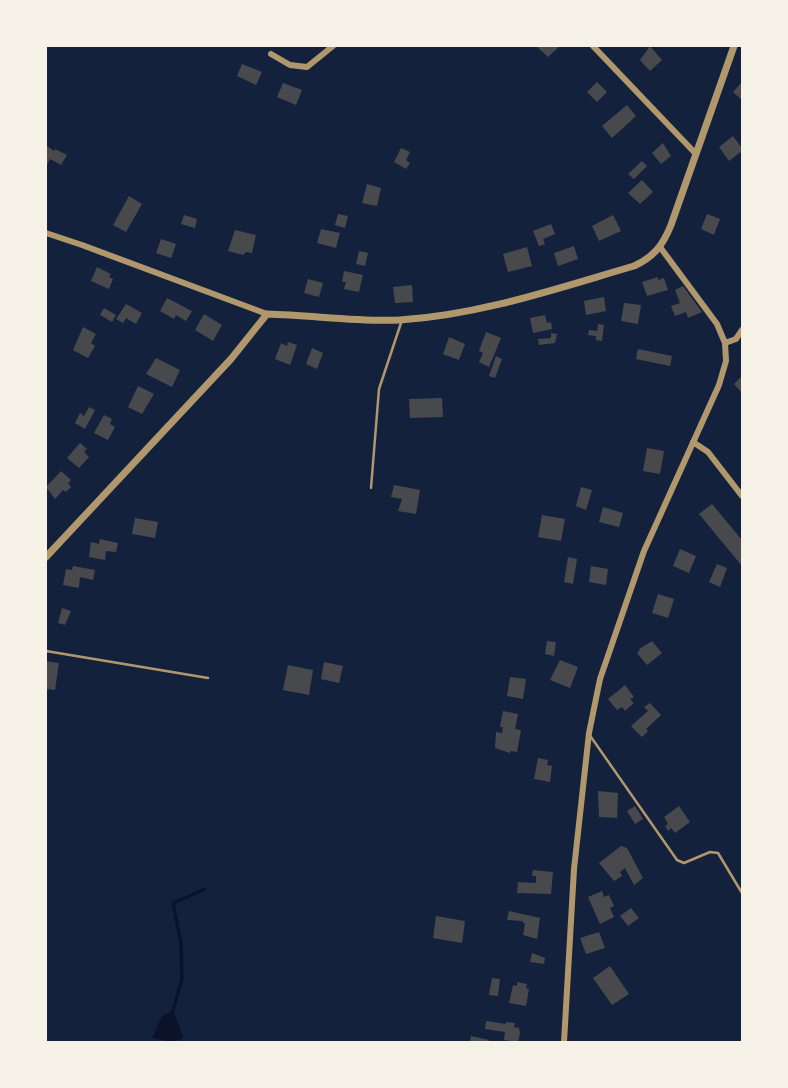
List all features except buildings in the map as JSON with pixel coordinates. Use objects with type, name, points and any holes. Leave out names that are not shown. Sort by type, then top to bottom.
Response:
[{"type":"street","points":[[271,54],[290,65],[307,67],[333,46]]},
{"type":"street","points":[[593,46],[696,154]]},
{"type":"street","points":[[46,233],[267,314],[296,314],[349,320],[402,320],[518,299],[634,267],[650,258],[660,247],[671,225],[734,46]]},
{"type":"street","points":[[564,1042],[574,869],[589,733],[600,679],[644,551],[722,376],[726,361],[725,344],[717,324],[660,247]]},
{"type":"street","points":[[46,557],[231,359],[267,314]]},
{"type":"street","points":[[725,344],[736,339],[743,330]]},
{"type":"street","points":[[693,442],[708,452],[743,496]]},
{"type":"lane","points":[[370,488],[379,389],[402,320]]},
{"type":"lane","points":[[46,651],[208,678]]},
{"type":"lane","points":[[589,733],[677,860],[684,863],[710,852],[718,853],[743,893]]},
{"type":"water","points":[[173,1011],[184,1038],[173,1042],[152,1038],[162,1016]]},
{"type":"waterway","points":[[173,1011],[182,978],[181,943],[173,903],[205,889]]}]
